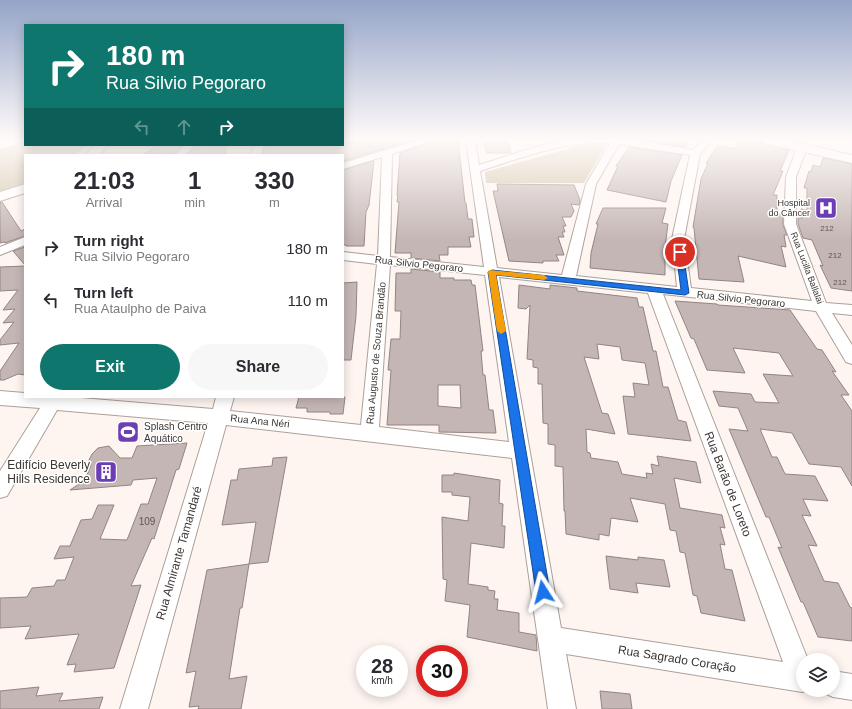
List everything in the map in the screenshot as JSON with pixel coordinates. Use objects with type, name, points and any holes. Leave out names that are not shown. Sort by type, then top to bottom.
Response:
[{"type":"main road","points":[[0,197],[24,188]]},
{"type":"street","name":"Rua Augusto de Souza Brandão","points":[[369,433],[384,260],[386,173]]},
{"type":"street","points":[[476,173],[562,709]]},
{"type":"street","points":[[568,280],[591,184],[597,173]]},
{"type":"street","points":[[685,293],[678,239],[691,173]]},
{"type":"street","name":"Rua Lucilla Ballalai","points":[[792,173],[791,177],[790,224],[821,307],[852,358]]},
{"type":"street","points":[[0,251],[24,241]]},
{"type":"street","name":"Rua Silvio Pegoraro","points":[[344,256],[852,310]]},
{"type":"street","name":"Rua Barão de Loreto","points":[[654,289],[796,661]]},
{"type":"street","name":"Rua Ana Néri","points":[[0,398],[222,407],[369,433],[520,451]]},
{"type":"street","points":[[0,489],[54,400]]},
{"type":"street","name":"Rua Almirante Tamandaré","points":[[134,709],[222,407]]},
{"type":"street","name":"Rua Sagrado Coração","points":[[550,640],[796,678]]},
{"type":"street","points":[[840,685],[852,687]]},
{"type":"shaded area","points":[[0,173],[24,173],[24,183],[0,191]]},
{"type":"shaded area","points":[[485,173],[590,173],[584,183],[486,183]]},
{"type":"building","points":[[344,173],[373,173],[369,205],[366,212],[364,246],[344,245]]},
{"type":"building","points":[[399,173],[462,173],[468,219],[472,219],[474,237],[469,237],[471,247],[448,247],[448,255],[439,255],[440,261],[411,258],[411,253],[395,253],[399,202],[397,202]]},
{"type":"building","points":[[615,173],[674,173],[666,202],[607,190]]},
{"type":"building","points":[[704,173],[782,173],[773,195],[777,195],[777,214],[783,215],[783,225],[787,235],[784,235],[786,247],[781,246],[786,267],[738,256],[744,282],[699,279],[693,227],[701,179]]},
{"type":"building","name":"Hospital do Câncer","points":[[808,173],[852,173],[852,291],[831,288],[820,265],[823,266],[812,240],[803,238],[798,224],[798,218],[802,218],[801,209],[807,210],[807,188],[804,188]]},
{"type":"building","points":[[497,184],[574,185],[580,200],[579,205],[571,204],[574,211],[571,217],[562,217],[566,226],[563,226],[565,232],[562,232],[564,237],[558,237],[564,255],[556,255],[559,261],[543,261],[543,263],[509,261],[493,191],[498,191]]},
{"type":"building","points":[[0,202],[2,202],[21,231],[24,230],[24,236],[5,243],[0,243]]},
{"type":"building","points":[[603,208],[666,208],[662,223],[668,224],[665,247],[668,248],[669,259],[665,259],[665,275],[590,268],[591,253],[598,224],[596,224]]},
{"type":"building","points":[[24,247],[24,264],[13,251]]},
{"type":"building","points":[[24,266],[24,375],[18,374],[4,380],[0,380],[0,371],[19,343],[0,345],[0,340],[14,322],[3,323],[15,309],[3,310],[18,290],[0,291],[0,267]]},
{"type":"building","points":[[411,269],[440,272],[440,278],[471,280],[472,285],[475,285],[483,351],[481,351],[483,375],[485,375],[489,410],[493,410],[496,433],[439,432],[439,425],[387,425],[391,370],[388,370],[391,339],[400,339],[401,311],[395,311],[396,273],[411,273]],"holes":[[[438,385],[460,385],[461,408],[438,406]]]},
{"type":"building","points":[[357,282],[356,316],[351,360],[344,360],[344,283]]},
{"type":"building","points":[[519,285],[550,289],[550,285],[577,288],[577,291],[637,298],[639,307],[643,307],[653,351],[656,351],[663,387],[668,387],[678,420],[686,422],[691,441],[628,434],[623,396],[635,397],[633,383],[649,385],[645,363],[622,360],[620,347],[597,344],[599,359],[584,357],[602,413],[608,414],[615,434],[586,429],[587,452],[590,453],[591,458],[618,462],[622,474],[647,478],[646,473],[653,474],[651,464],[659,466],[657,456],[696,462],[701,483],[674,478],[680,508],[722,515],[725,528],[720,527],[725,545],[720,544],[725,569],[732,570],[745,621],[701,613],[697,596],[693,595],[685,553],[680,552],[676,531],[670,530],[665,504],[630,498],[638,522],[611,518],[609,536],[599,534],[599,540],[566,534],[563,467],[555,466],[555,445],[548,444],[548,424],[543,423],[542,384],[538,384],[538,368],[533,367],[533,360],[527,359],[530,305],[526,309],[518,308]]},
{"type":"building","points":[[675,301],[790,310],[817,349],[822,350],[836,372],[832,371],[849,395],[841,395],[852,411],[852,486],[841,467],[809,464],[792,433],[760,429],[772,457],[777,457],[785,474],[815,476],[828,501],[803,499],[811,516],[802,515],[817,546],[808,545],[824,581],[838,583],[850,607],[852,608],[852,641],[818,637],[803,602],[801,602],[778,547],[782,548],[769,517],[766,517],[729,429],[748,431],[738,408],[719,406],[713,391],[751,394],[755,402],[779,403],[763,374],[793,376],[779,353],[733,348],[745,373],[707,370],[694,339],[691,338]]},
{"type":"building","points":[[345,397],[343,414],[330,414],[330,412],[307,412],[307,408],[296,408],[299,398]]},
{"type":"building","points":[[187,443],[179,469],[176,470],[154,539],[152,538],[131,586],[141,585],[114,668],[74,672],[76,664],[67,665],[79,634],[25,639],[31,626],[0,628],[0,598],[27,597],[32,588],[54,586],[57,580],[65,580],[74,557],[54,559],[60,546],[70,546],[81,520],[92,519],[98,505],[114,505],[100,539],[127,540],[141,504],[148,504],[157,478],[133,480],[131,485],[70,490],[85,480],[91,465],[89,460],[98,448],[109,446],[120,458],[132,458],[137,446]]},
{"type":"building","points":[[287,457],[268,562],[249,564],[256,522],[222,525],[231,480],[237,480],[239,469],[272,466],[273,458]]},
{"type":"building","points":[[454,473],[500,480],[499,503],[503,504],[502,526],[505,526],[504,548],[471,543],[468,584],[488,587],[488,590],[495,591],[494,599],[498,599],[497,610],[519,613],[519,632],[536,635],[537,651],[467,637],[470,605],[445,601],[447,580],[443,579],[442,517],[468,521],[470,497],[452,495],[452,492],[442,492],[442,475],[454,475]]},
{"type":"building","points":[[606,556],[638,560],[638,557],[664,560],[670,587],[636,583],[638,593],[610,589]]},
{"type":"building","points":[[249,564],[242,608],[240,608],[229,679],[247,676],[241,709],[198,709],[199,706],[189,707],[196,671],[186,673],[207,570]]},
{"type":"building","points":[[39,687],[36,696],[63,693],[59,701],[103,697],[99,709],[0,709],[0,691]]},
{"type":"building","points":[[600,691],[630,694],[632,709],[602,709]]},
{"type":"slow traffic","points":[[501,331],[492,272],[544,278]]},
{"type":"place","name":"Hospital do Câncer","points":[[826,208]]},
{"type":"place","name":"Splash Centro Aquático","points":[[128,432]]},
{"type":"place","name":"Edifício Beverly Hills Residence","points":[[106,472]]},
{"type":"route","points":[[543,592],[492,272],[685,293],[680,252]]}]
